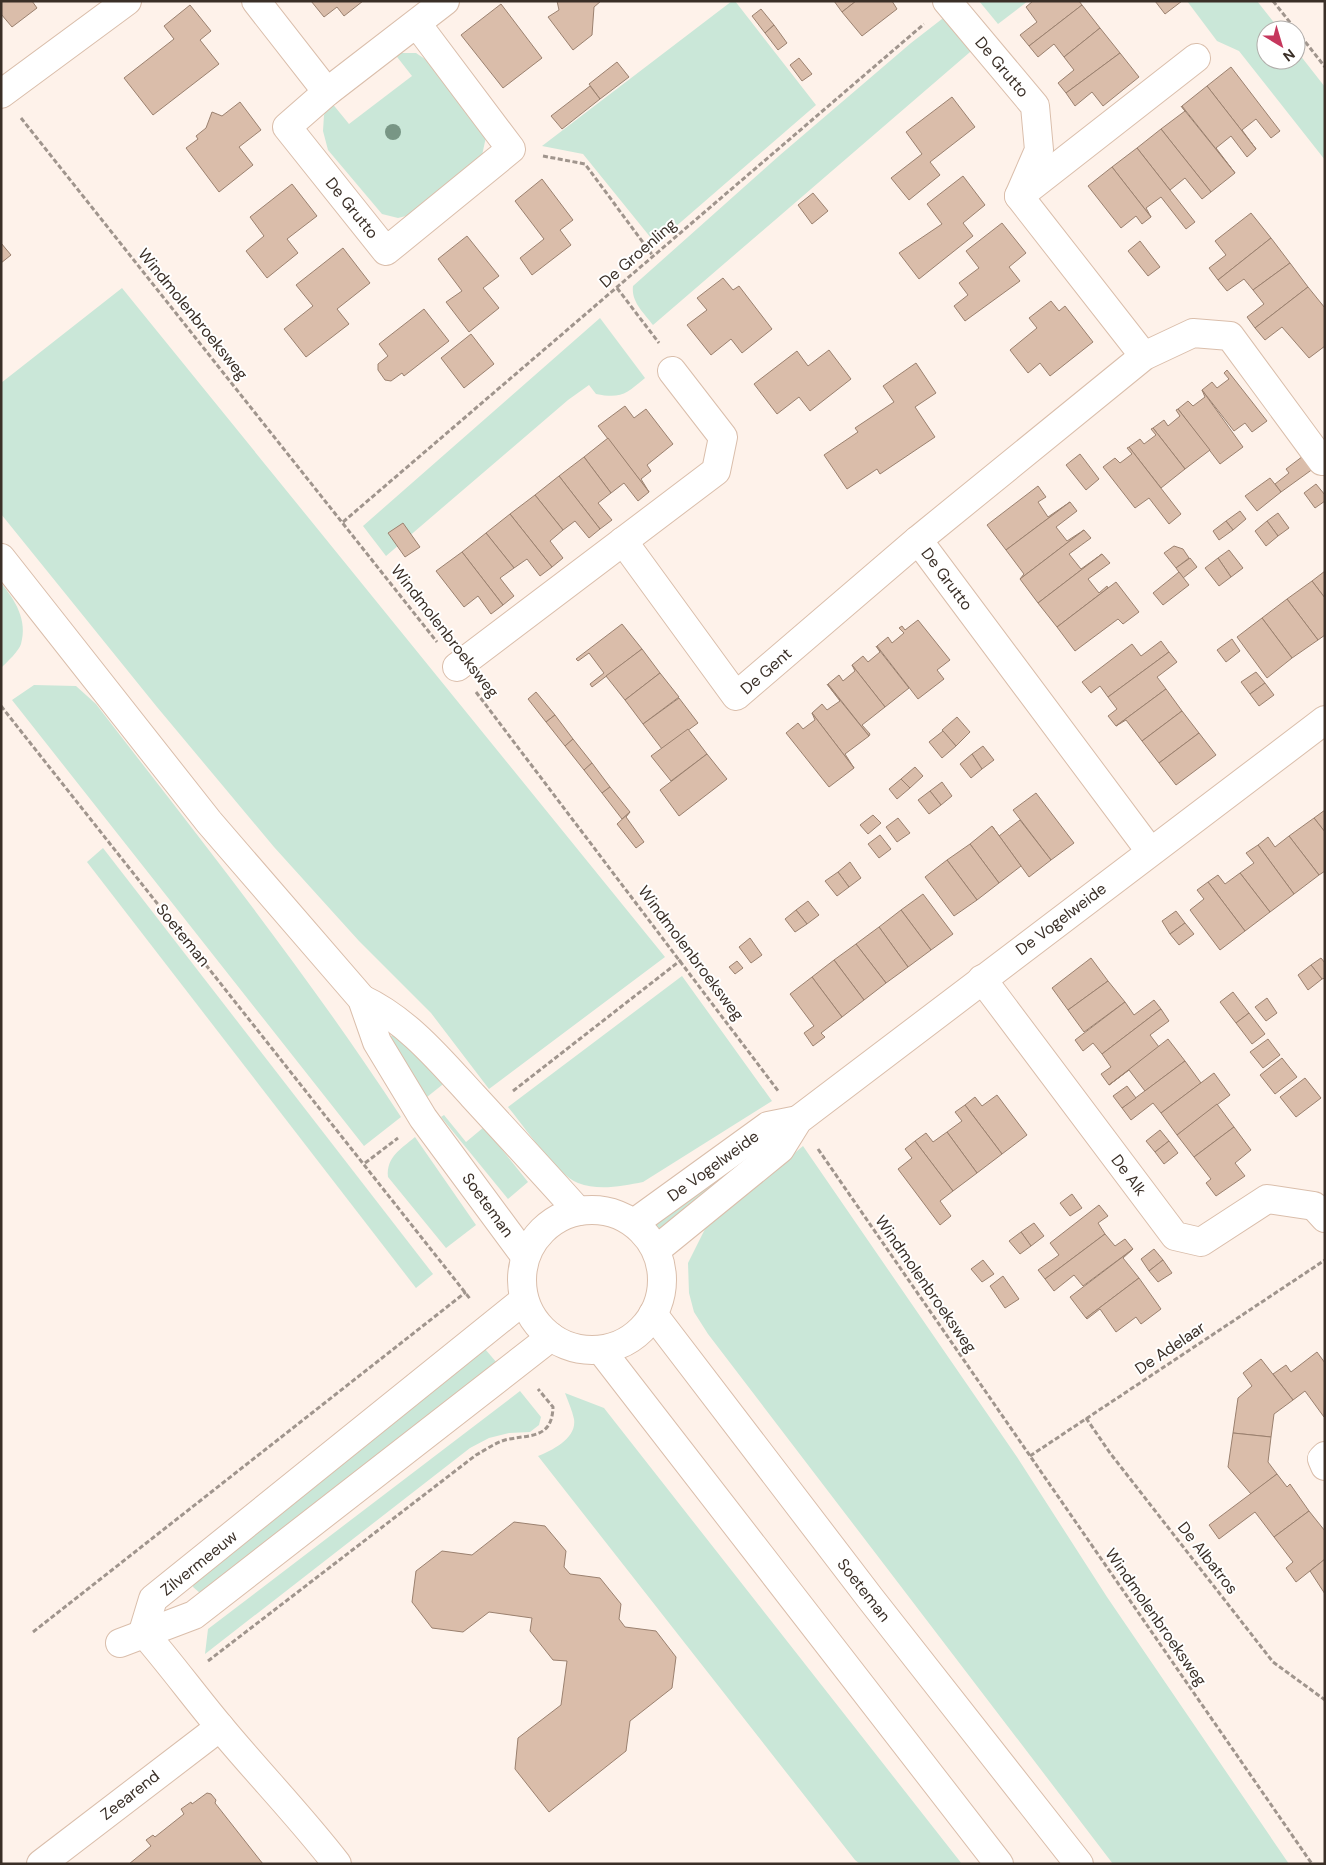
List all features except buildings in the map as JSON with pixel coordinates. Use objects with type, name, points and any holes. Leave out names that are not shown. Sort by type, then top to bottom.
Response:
[{"type":"street","points":[[1,94],[126,1]]},
{"type":"street","points":[[256,1],[326,92]]},
{"type":"street","name":"De Grutto","points":[[445,1],[326,92],[287,127],[386,251],[511,149]]},
{"type":"street","name":"De Grutto","points":[[948,2],[1035,106],[1039,150],[1019,196]]},
{"type":"street","points":[[417,24],[511,149]]},
{"type":"street","points":[[1144,356],[1019,196],[1196,58]]},
{"type":"street","name":"De Grutto","points":[[1150,851],[918,540],[1144,356],[1193,333],[1230,336],[1322,461]]},
{"type":"street","points":[[457,667],[716,471],[723,437],[672,371]]},
{"type":"street","name":"De Gent","points":[[623,541],[736,696],[918,540]]},
{"type":"street","name":"Soeteman","points":[[1,558],[209,822],[362,999],[378,1042],[423,1118],[525,1256]]},
{"type":"street","name":"De Vogelweide","points":[[656,1250],[780,1148],[798,1120],[1325,720]]},
{"type":"street","name":"De Alk","points":[[982,979],[1175,1236],[1201,1242],[1267,1199],[1314,1206],[1325,1218]]},
{"type":"street","name":"Soeteman","points":[[362,999],[403,1024],[578,1211]]},
{"type":"street","name":"De Vogelweide","points":[[634,1223],[768,1126],[798,1120]]},
{"type":"street","points":[[604,1210],[634,1223],[645,1233],[656,1250],[661,1266],[662,1282],[653,1314],[631,1338],[601,1350],[575,1348],[551,1337],[535,1320],[524,1300],[522,1285],[525,1256],[533,1240],[545,1227],[561,1216],[578,1211],[604,1210]]},
{"type":"street","name":"Zilvermeeuw","points":[[132,1637],[153,1600],[524,1300]]},
{"type":"street","name":"Soeteman","points":[[653,1314],[870,1598],[1079,1864]]},
{"type":"street","name":"Zilvermeeuw","points":[[132,1637],[194,1615],[551,1337]]},
{"type":"street","points":[[601,1350],[999,1864]]},
{"type":"street","points":[[1325,1456],[1322,1459],[1325,1466]]},
{"type":"street","points":[[132,1637],[184,1679],[220,1727],[310,1829],[337,1864]]},
{"type":"street","name":"Zeearend","points":[[41,1864],[220,1727]]},
{"type":"path","points":[[1273,1],[1288,20]]},
{"type":"path","name":"De Groenling","points":[[343,522],[948,2]]},
{"type":"path","points":[[1306,43],[1325,67]]},
{"type":"path","name":"Windmolenbroeksweg","points":[[1,94],[457,667],[681,960],[798,1120],[1312,1864]]},
{"type":"path","points":[[511,149],[585,164],[653,256]]},
{"type":"path","points":[[617,288],[670,359],[672,371]]},
{"type":"path","name":"Soeteman","points":[[1,706],[365,1163],[423,1118]]},
{"type":"path","points":[[487,1112],[681,960]]},
{"type":"path","name":"De Adelaar","points":[[1030,1456],[1325,1260]]},
{"type":"path","points":[[33,1632],[466,1292]]},
{"type":"path","name":"De Albatros","points":[[1086,1418],[1110,1453],[1273,1662],[1325,1700]]},
{"type":"green space","points":[[732,1],[735,1],[816,105],[659,241],[651,238],[583,154],[542,146]]},
{"type":"green space","points":[[979,1],[1028,1],[998,24]]},
{"type":"green space","points":[[1187,1],[1257,1],[1272,20],[1256,20],[1256,70],[1306,70],[1306,63],[1325,87],[1325,160],[1239,51],[1217,41]]},
{"type":"green space","points":[[951,12],[977,46],[653,325],[636,302],[633,286],[780,155],[911,43]]},
{"type":"green space","points":[[394,53],[416,53],[434,65],[486,137],[481,160],[414,214],[398,218],[382,214],[328,150],[323,131],[324,115],[331,102],[349,124],[412,76]]},
{"type":"green space","points":[[122,288],[665,957],[489,1089],[431,1013],[359,941],[274,847],[157,707],[1,514],[1,383]]},
{"type":"green space","points":[[600,318],[645,378],[623,394],[612,396],[596,394],[589,385],[568,400],[386,556],[363,526]]},
{"type":"green space","points":[[1,583],[19,611],[23,635],[20,647],[1,668]]},
{"type":"green space","points":[[34,685],[76,686],[96,704],[291,959],[401,1117],[364,1146],[12,700]]},
{"type":"green space","points":[[103,848],[433,1274],[416,1288],[87,862]]},
{"type":"green space","points":[[682,976],[772,1101],[643,1182],[602,1187],[578,1183],[560,1170],[508,1107]]},
{"type":"green space","points":[[396,1032],[447,1081],[427,1097],[389,1038]]},
{"type":"green space","points":[[444,1115],[466,1142],[484,1127],[528,1182],[508,1199],[441,1117]]},
{"type":"green space","points":[[786,1126],[659,1232],[652,1224]]},
{"type":"green space","points":[[415,1137],[476,1225],[446,1248],[388,1177],[389,1164],[392,1159]]},
{"type":"green space","points":[[803,1146],[1017,1457],[1107,1597],[1289,1864],[1113,1864],[708,1334],[694,1312],[689,1293],[688,1263],[706,1227]]},
{"type":"green space","points":[[485,1349],[497,1363],[200,1593],[193,1587],[194,1579]]},
{"type":"green space","points":[[520,1391],[541,1417],[539,1425],[530,1432],[509,1433],[489,1438],[470,1448],[205,1654],[208,1629]]},
{"type":"green space","points":[[565,1393],[604,1408],[962,1864],[860,1864],[855,1860],[538,1456],[557,1447],[572,1432],[574,1419]]}]
